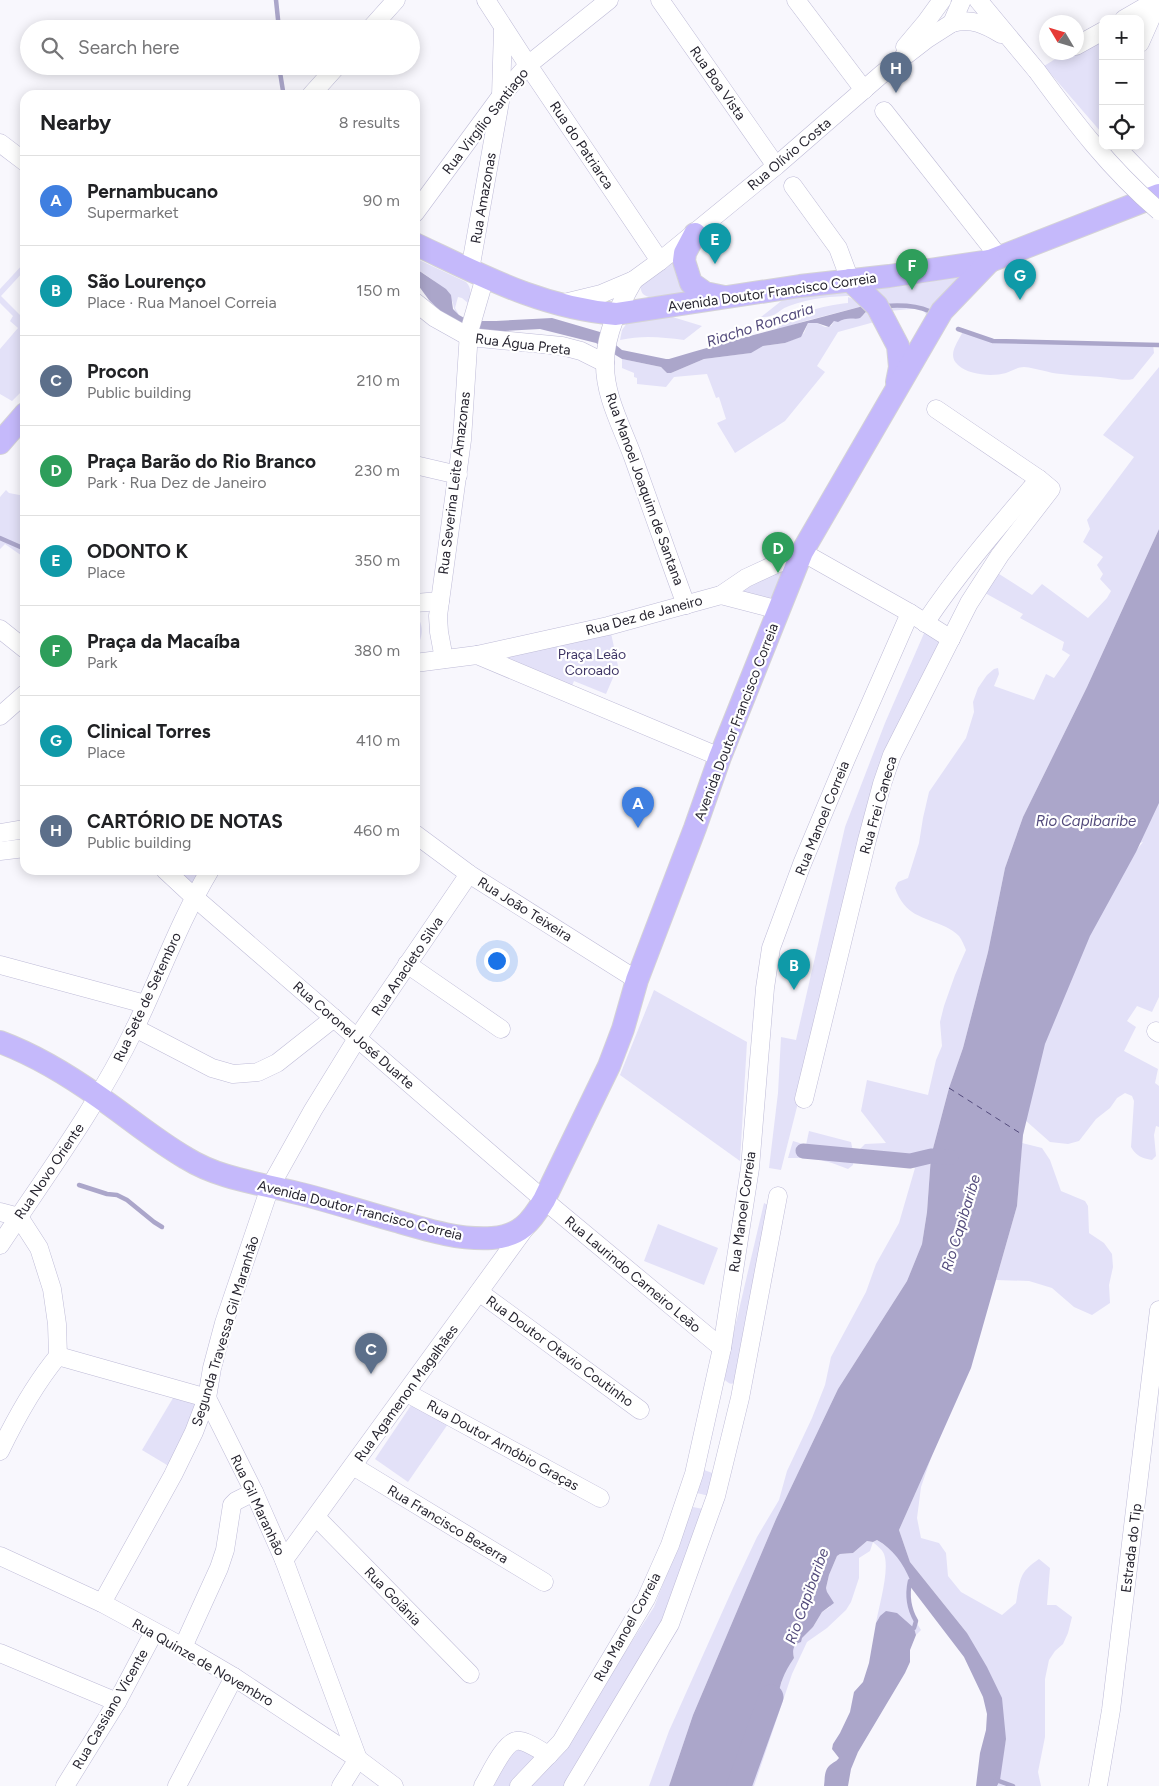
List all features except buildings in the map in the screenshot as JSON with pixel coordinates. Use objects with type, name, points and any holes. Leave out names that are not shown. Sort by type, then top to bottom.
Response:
[{"type":"main road","points":[[994,259],[1159,195]]},
{"type":"main road","points":[[694,234],[685,253],[684,261],[691,283],[706,293],[725,298]]},
{"type":"main road","name":"Avenida Doutor Francisco Correia","points":[[420,246],[525,295],[601,313],[613,322],[725,298],[994,259]]},
{"type":"main road","name":"Avenida Doutor Francisco Correia","points":[[0,1042],[50,1065],[187,1159],[225,1176],[296,1192],[430,1231],[467,1238],[494,1238],[513,1233],[526,1226],[544,1200],[609,1066],[623,1029],[637,980],[720,757],[802,552],[942,311],[994,259]]},
{"type":"main road","points":[[850,280],[877,306],[888,323],[898,346],[900,367],[894,393]]},
{"type":"main road","points":[[0,443],[20,420]]},
{"type":"street","points":[[378,20],[396,0]]},
{"type":"street","name":"Rua do Patriarca","points":[[486,0],[660,261]]},
{"type":"street","name":"Rua Virgílio Santiago","points":[[420,206],[501,96],[528,65],[609,0]]},
{"type":"street","name":"Rua Boa Vista","points":[[660,0],[776,166]]},
{"type":"street","points":[[796,0],[864,90]]},
{"type":"street","points":[[1131,15],[1158,0]]},
{"type":"street","points":[[1144,34],[1158,0]]},
{"type":"street","points":[[952,23],[971,2],[1008,38],[1037,71],[1083,133],[1114,169],[1159,211]]},
{"type":"street","name":"Rua Olívio Costa","points":[[634,280],[694,234],[864,90],[882,73],[926,22],[939,3],[971,2]]},
{"type":"street","points":[[952,23],[962,21],[981,22],[1008,38]]},
{"type":"street","name":"Rua Olívio Costa","points":[[882,73],[920,44],[952,23]]},
{"type":"street","points":[[501,96],[504,28]]},
{"type":"street","points":[[1084,42],[1099,33]]},
{"type":"street","points":[[315,90],[329,75]]},
{"type":"street","name":"Rua Amazonas","points":[[477,274],[501,96]]},
{"type":"street","points":[[884,111],[994,259]]},
{"type":"street","points":[[0,143],[20,158]]},
{"type":"street","points":[[1119,150],[1159,191]]},
{"type":"street","points":[[793,186],[838,248],[850,280]]},
{"type":"street","name":"Rua Severina Leite Amazonas","points":[[444,659],[438,616],[462,440],[477,274]]},
{"type":"street","points":[[558,304],[601,294],[634,280]]},
{"type":"street","points":[[613,322],[634,280]]},
{"type":"street","points":[[420,306],[435,318],[471,328]]},
{"type":"street","name":"Rua Manoel Joaquim de Santana","points":[[613,322],[606,360],[609,390],[686,605]]},
{"type":"street","name":"Rua Água Preta","points":[[471,328],[562,346],[606,360]]},
{"type":"street","points":[[925,623],[980,547],[1045,484],[936,410]]},
{"type":"street","points":[[420,466],[458,475]]},
{"type":"street","name":"Rua Frei Caneca","points":[[804,1098],[882,784],[892,755],[969,603],[1045,484]]},
{"type":"street","points":[[802,552],[910,613],[951,639]]},
{"type":"street","name":"Rua Dez de Janeiro","points":[[420,662],[477,655],[608,626],[721,595],[746,578],[802,552]]},
{"type":"street","points":[[721,595],[779,610]]},
{"type":"street","points":[[420,603],[440,601]]},
{"type":"street","name":"Rua Manoel Correia","points":[[519,1786],[561,1742],[646,1599],[670,1545],[694,1474],[722,1348],[750,1168],[765,988],[771,948],[802,864],[910,613]]},
{"type":"street","points":[[0,629],[20,645]]},
{"type":"street","points":[[477,655],[720,757]]},
{"type":"street","points":[[0,716],[20,698]]},
{"type":"street","points":[[0,833],[20,830]]},
{"type":"street","name":"Rua João Teixeira","points":[[420,838],[469,874],[637,980]]},
{"type":"street","points":[[0,851],[20,849]]},
{"type":"street","name":"Rua Anacleto Silva","points":[[270,1187],[313,1110],[358,1037],[469,874]]},
{"type":"street","name":"Rua Coronel José Duarte","points":[[170,875],[544,1200]]},
{"type":"street","name":"Rua Sete de Setembro","points":[[99,1097],[135,1028],[194,897],[207,875]]},
{"type":"street","points":[[407,964],[501,1029]]},
{"type":"street","points":[[0,965],[145,1004]]},
{"type":"street","points":[[135,1028],[212,1068],[233,1074],[258,1072],[277,1063],[334,1018]]},
{"type":"street","name":"Rua Novo Oriente","points":[[0,1245],[99,1097]]},
{"type":"street","name":"Segunda Travessa Gil Maranhão","points":[[102,1603],[194,1432],[206,1398],[224,1324],[270,1187]]},
{"type":"street","points":[[573,1786],[670,1624],[716,1496],[740,1398],[778,1196]]},
{"type":"street","name":"Rua Laurindo Carneiro Leão","points":[[544,1200],[722,1348]]},
{"type":"street","points":[[0,1212],[19,1217],[39,1248],[52,1289],[57,1324],[58,1356],[30,1395],[0,1451]]},
{"type":"street","name":"Rua Agamenon Magalhães","points":[[284,1560],[526,1226]]},
{"type":"street","name":"Rua Doutor Otavio Coutinho","points":[[479,1292],[640,1410]]},
{"type":"street","name":"Estrada do Tip","points":[[1098,1786],[1112,1710],[1159,1310]]},
{"type":"street","points":[[58,1356],[206,1398]]},
{"type":"street","name":"Rua Doutor Arnóbio Graças","points":[[407,1392],[600,1498]]},
{"type":"street","name":"Rua Gil Maranhão","points":[[206,1398],[254,1492],[284,1560],[358,1760]]},
{"type":"street","name":"Rua Francisco Bezerra","points":[[352,1466],[544,1582]]},
{"type":"street","points":[[183,1647],[219,1568],[225,1550],[232,1505],[236,1500],[254,1492]]},
{"type":"street","name":"Rua Goiânia","points":[[316,1517],[470,1674]]},
{"type":"street","name":"Rua Quinze de Novembro","points":[[0,1556],[102,1603],[183,1647],[234,1677],[394,1786]]},
{"type":"street","name":"Rua Cassiano Vicente","points":[[65,1786],[117,1702],[154,1632]]},
{"type":"street","points":[[0,1653],[117,1702]]},
{"type":"street","points":[[177,1786],[234,1677]]},
{"type":"street","points":[[483,1786],[504,1751],[511,1743],[516,1741],[522,1742],[549,1755]]},
{"type":"street","points":[[341,1786],[358,1760]]},
{"type":"green space","points":[[1099,34],[1099,130],[1044,66],[1054,60],[1084,60],[1084,46]]},
{"type":"green space","points":[[674,257],[686,293],[649,297],[643,294],[640,285]]},
{"type":"green space","points":[[420,260],[468,284],[470,297],[468,303],[458,297],[455,308],[459,315],[455,311],[452,301],[436,282],[420,271]]},
{"type":"green space","points":[[979,262],[927,316],[922,308],[889,311],[864,279]]},
{"type":"green space","points":[[20,267],[20,275],[1,296],[20,315],[20,393],[12,401],[0,394],[0,349],[18,328],[10,321],[13,316],[0,303],[0,289]]},
{"type":"green space","points":[[846,292],[855,296],[813,299],[789,306],[774,315],[761,317],[785,298]]},
{"type":"green space","points":[[848,297],[867,305],[774,331],[782,324],[809,311],[848,303]]},
{"type":"green space","points":[[867,311],[878,321],[838,332],[817,366],[825,372],[785,421],[735,453],[717,423],[726,419],[719,397],[716,398],[707,374],[674,377],[666,387],[637,384],[637,378],[634,377],[634,373],[622,368],[622,359],[661,367],[667,373],[671,373],[704,359],[750,353],[763,346],[785,343],[804,333],[808,323],[817,323],[825,327],[831,326],[834,321],[844,318],[861,317]]},
{"type":"green space","points":[[666,315],[702,326],[684,340],[636,337],[620,340],[622,330],[627,323]]},
{"type":"green space","points":[[963,331],[993,341],[1153,344],[1154,353],[1133,379],[1130,380],[1056,373],[1024,367],[1006,373],[988,375],[968,371],[955,361],[953,357],[954,348]]},
{"type":"green space","points":[[1159,367],[1159,529],[1087,687],[1023,817],[1005,868],[988,952],[963,1048],[949,1088],[931,1156],[927,1212],[922,1244],[907,1281],[838,1389],[776,1519],[693,1715],[669,1786],[649,1786],[669,1731],[733,1588],[757,1537],[779,1500],[787,1471],[825,1385],[831,1357],[866,1292],[876,1264],[899,1223],[915,1168],[878,1163],[857,1156],[865,1144],[886,1143],[861,1111],[867,1080],[928,1095],[936,1060],[942,1046],[940,1022],[944,1006],[966,950],[960,938],[954,932],[909,910],[895,888],[898,882],[908,878],[919,843],[929,792],[966,738],[974,712],[973,702],[978,688],[987,675],[998,668],[999,674],[994,686],[1034,700],[1046,674],[1054,678],[1070,655],[1062,650],[1064,642],[1020,618],[1023,614],[985,593],[996,572],[1032,595],[1042,584],[1088,618],[1107,598],[1111,591],[1100,579],[1103,574],[1097,565],[1103,557],[1083,542],[1090,529],[1087,520],[1134,457],[1103,435]]},
{"type":"green space","points":[[6,490],[9,493],[20,495],[20,554],[5,544],[0,549],[0,497]]},
{"type":"green space","points":[[802,552],[779,610],[721,595]]},
{"type":"green space","points":[[420,623],[422,627],[420,641]]},
{"type":"green space","points":[[925,631],[948,643],[910,715],[799,1099],[781,1170],[769,1168],[778,1093],[781,1037],[796,1040],[845,827],[885,723]]},
{"type":"green space","name":"Praça Leão Coroado","points":[[611,633],[618,666],[606,694],[574,681],[570,691],[501,659],[503,653]]},
{"type":"green space","points":[[1159,748],[1159,997],[1152,1012],[1137,1006],[1127,1021],[1136,1027],[1124,1051],[1158,1069],[1155,1083],[1159,1086],[1159,1127],[1156,1126],[1154,1135],[1156,1156],[1152,1160],[1135,1153],[1131,1147],[1134,1101],[1132,1096],[1125,1093],[1117,1098],[1110,1108],[1096,1119],[1079,1141],[1068,1144],[1050,1142],[1025,1120],[1050,1016],[1124,865],[1143,842],[1136,844]]},
{"type":"green space","points":[[179,875],[202,875],[193,888]]},
{"type":"green space","points":[[654,990],[747,1042],[740,1161],[620,1075]]},
{"type":"green space","points":[[809,1131],[851,1142],[854,1156],[853,1165],[848,1169],[819,1160],[788,1158],[793,1141],[806,1145]]},
{"type":"green space","points":[[1022,1143],[1042,1148],[1050,1160],[1061,1191],[1085,1201],[1088,1206],[1089,1233],[1104,1243],[1112,1254],[1113,1267],[1109,1285],[1110,1303],[1092,1315],[1074,1307],[1052,1288],[1029,1281],[996,1280],[1017,1206]]},
{"type":"green space","points":[[764,1203],[770,1206],[737,1382],[730,1384],[724,1379],[727,1361]]},
{"type":"green space","points":[[658,1224],[718,1248],[704,1285],[644,1261]]},
{"type":"green space","points":[[176,1393],[209,1402],[172,1468],[142,1450]]},
{"type":"green space","points":[[416,1398],[450,1421],[408,1482],[375,1459]]},
{"type":"green space","points":[[932,1455],[921,1487],[917,1518],[921,1538],[939,1543],[946,1553],[948,1576],[961,1592],[1002,1615],[1016,1603],[1018,1588],[1024,1573],[1039,1559],[1050,1568],[1047,1605],[1056,1605],[1072,1617],[1063,1644],[1049,1660],[1045,1679],[1045,1737],[1038,1772],[1041,1786],[997,1786],[1006,1739],[967,1633],[910,1562],[899,1530]]},
{"type":"green space","points":[[704,1470],[718,1475],[713,1497],[697,1493]]},
{"type":"green space","points":[[693,1507],[708,1510],[668,1621],[569,1786],[529,1786],[566,1744],[654,1607]]},
{"type":"green space","points":[[877,1540],[892,1551],[901,1561],[907,1572],[910,1580],[908,1598],[910,1607],[921,1630],[916,1635],[914,1628],[880,1616],[876,1623],[885,1578],[886,1561],[881,1549],[873,1542]]},
{"type":"green space","points":[[867,1541],[873,1542],[870,1551],[859,1558],[859,1578],[851,1602],[846,1610],[827,1628],[807,1642],[792,1674],[754,1786],[745,1786],[743,1781],[749,1773],[750,1766],[753,1767],[756,1754],[754,1733],[757,1728],[764,1728],[771,1715],[772,1706],[778,1695],[778,1688],[782,1682],[782,1675],[794,1658],[792,1650],[813,1627],[822,1612],[830,1607],[826,1588],[837,1556],[853,1553]]},
{"type":"green space","points":[[516,1745],[539,1753],[535,1765],[510,1786],[488,1786]]},
{"type":"water","points":[[420,271],[446,289],[451,295],[453,309],[466,319],[496,321],[552,318],[600,332],[622,350],[666,359],[867,305],[867,311],[860,318],[834,321],[829,327],[817,323],[808,323],[801,337],[785,343],[763,346],[751,353],[704,359],[667,373],[661,367],[622,359],[596,343],[540,329],[486,332],[465,327],[439,310],[420,288]]},
{"type":"water","name":"Rio Capibaribe","points":[[1159,529],[1159,803],[1136,852],[1090,936],[1045,1044],[1023,1135],[1017,1206],[971,1368],[899,1530],[910,1562],[967,1633],[1002,1698],[1006,1739],[1000,1780],[997,1786],[976,1786],[980,1753],[986,1730],[987,1714],[983,1697],[964,1657],[909,1585],[910,1580],[901,1562],[893,1552],[877,1540],[873,1542],[867,1541],[853,1553],[837,1556],[826,1588],[834,1603],[822,1612],[813,1627],[794,1648],[794,1658],[782,1679],[777,1702],[772,1706],[769,1725],[764,1728],[757,1728],[754,1732],[757,1756],[753,1767],[750,1766],[749,1773],[743,1781],[745,1786],[669,1786],[693,1715],[776,1519],[838,1389],[907,1281],[922,1244],[927,1212],[931,1156],[949,1088],[963,1048],[988,952],[1005,868],[1023,817],[1087,687]]},
{"type":"water","points":[[886,1611],[897,1613],[914,1628],[916,1635],[910,1650],[910,1662],[858,1752],[851,1769],[848,1786],[824,1786],[827,1768],[839,1758],[832,1749],[833,1744],[850,1712],[854,1692],[863,1682],[869,1663],[876,1623]]},
{"type":"waterway","points":[[276,0],[278,20]]},
{"type":"waterway","points":[[280,75],[283,90]]},
{"type":"waterway","name":"Riacho Roncaria","points":[[885,306],[908,306],[929,311]]},
{"type":"waterway","name":"Riacho Roncaria","points":[[958,329],[993,341],[1159,345]]},
{"type":"waterway","name":"Riacho Roncaria","points":[[0,538],[20,547]]},
{"type":"waterway","points":[[803,1151],[910,1161],[931,1156],[951,1157]]},
{"type":"waterway","points":[[79,1185],[107,1194],[117,1195],[127,1200],[162,1227]]},
{"type":"waterway","points":[[910,1581],[910,1607],[916,1621],[914,1628]]},
{"type":"waterway","name":"Rio Capibaribe","points":[[739,1786],[771,1697]]},
{"type":"waterway","points":[[996,1780],[1013,1786]]},
{"type":"ferry route","points":[[949,1088],[1023,1135]]},
{"type":"place","name":"CARTÓRIO DE NOTAS","points":[[896,93]]},
{"type":"place","name":"ODONTO K","points":[[715,264]]},
{"type":"place","name":"Praça da Macaíba","points":[[912,290]]},
{"type":"place","name":"Clinical Torres","points":[[1020,300]]},
{"type":"place","name":"Praça Barão do Rio Branco","points":[[778,573]]},
{"type":"place","name":"Pernambucano","points":[[638,828]]},
{"type":"place","name":"São Lourenço","points":[[794,990]]},
{"type":"place","name":"Procon","points":[[371,1374]]}]
